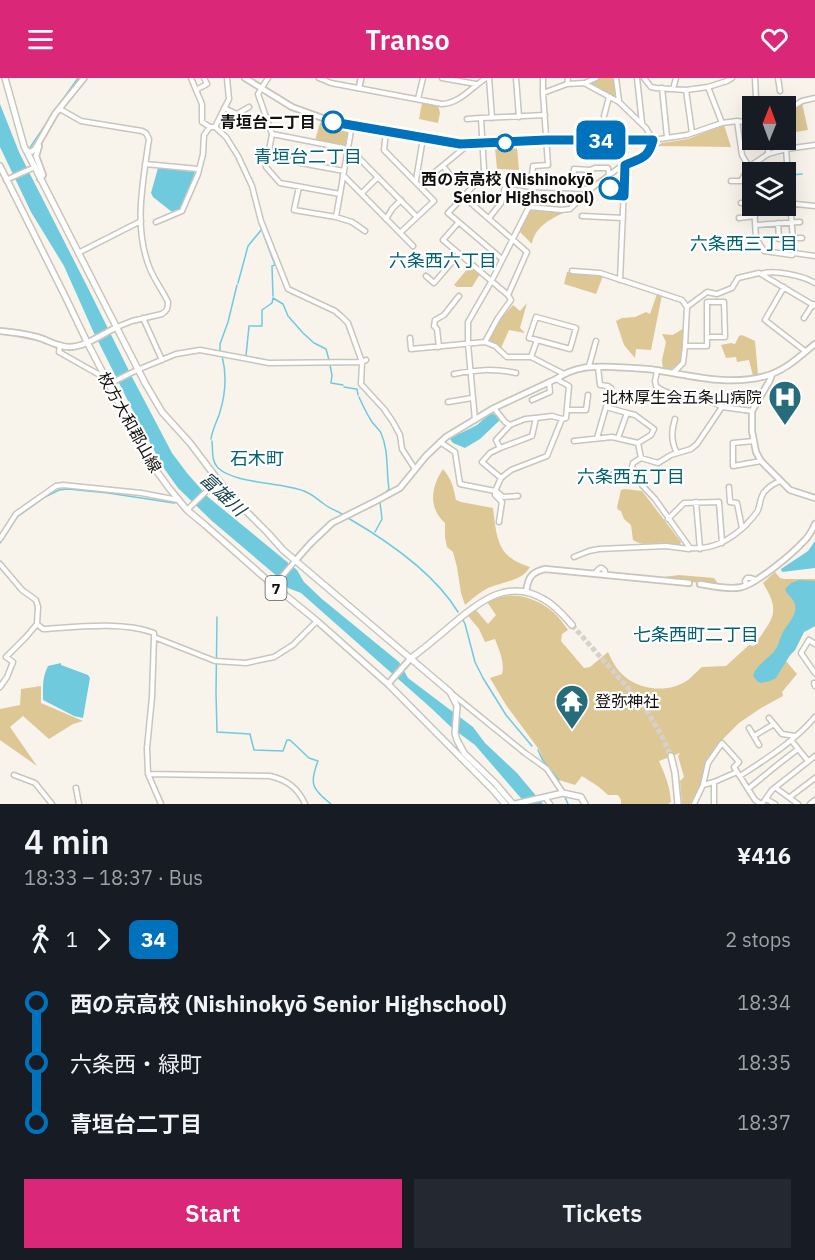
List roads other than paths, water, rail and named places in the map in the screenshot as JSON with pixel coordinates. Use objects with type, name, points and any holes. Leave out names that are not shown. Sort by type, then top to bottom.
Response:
[{"type":"main road","name":"枚方大和郡山線","points":[[5,78],[19,133],[33,167],[135,370],[162,412],[238,503],[267,531],[294,563],[450,692],[457,706],[455,733],[464,753],[516,804],[563,793]]},
{"type":"main road","name":"枚方大和郡山線","points":[[0,166],[141,446],[179,500],[389,682],[505,804]]},
{"type":"main road","points":[[409,659],[483,600],[505,592],[526,592],[547,601],[572,625]]},
{"type":"main road","points":[[671,756],[678,804]]},
{"type":"main road","points":[[563,793],[581,797],[585,804]]},
{"type":"street","points":[[27,152],[35,149],[48,124],[84,78]]},
{"type":"street","points":[[191,78],[202,104],[202,122],[226,137],[252,186],[261,221],[288,289],[323,305],[348,323],[364,361],[361,384],[393,422],[400,435],[402,449],[415,469]]},
{"type":"street","points":[[196,90],[207,84],[204,78]]},
{"type":"street","points":[[156,222],[182,211],[199,170],[204,135],[212,127],[229,99],[227,78]]},
{"type":"street","points":[[245,78],[292,107],[331,121],[460,144],[546,140],[653,140],[692,133],[722,123],[742,122]]},
{"type":"street","points":[[268,78],[258,94],[272,134],[266,167],[280,183],[340,194]]},
{"type":"street","points":[[319,78],[359,88],[448,104],[460,99],[477,84],[488,78],[492,118]]},
{"type":"street","points":[[359,88],[361,78]]},
{"type":"street","points":[[418,99],[423,78]]},
{"type":"street","points":[[442,78],[477,84]]},
{"type":"street","points":[[516,78],[519,117]]},
{"type":"street","points":[[567,84],[568,78]]},
{"type":"street","points":[[543,93],[567,84],[584,83],[596,78]]},
{"type":"street","points":[[616,78],[619,102]]},
{"type":"street","points":[[637,78],[642,124]]},
{"type":"street","points":[[644,78],[651,87],[686,90],[708,87],[732,78]]},
{"type":"street","points":[[673,89],[677,78]]},
{"type":"street","points":[[755,78],[756,96]]},
{"type":"street","points":[[778,78],[780,91]]},
{"type":"street","points":[[475,420],[468,322],[529,207],[533,166],[548,165],[541,79]]},
{"type":"street","points":[[529,207],[570,209],[609,175],[646,155],[650,150],[653,140],[646,128],[619,102],[584,83]]},
{"type":"street","points":[[708,87],[722,123]]},
{"type":"street","points":[[662,88],[667,137]]},
{"type":"street","points":[[686,90],[692,133]]},
{"type":"street","points":[[604,116],[609,97]]},
{"type":"street","points":[[796,105],[815,98]]},
{"type":"street","points":[[224,108],[237,114],[249,107]]},
{"type":"street","points":[[0,331],[39,337],[68,347],[76,346],[132,321],[162,314],[168,306],[149,266],[143,244],[140,202],[149,139],[146,133],[81,121],[58,111]]},
{"type":"street","points":[[40,179],[43,175],[36,156],[37,151],[58,111]]},
{"type":"street","points":[[467,119],[545,116]]},
{"type":"street","points":[[481,118],[483,179]]},
{"type":"street","points":[[737,121],[742,155],[746,162]]},
{"type":"street","points":[[336,217],[352,125]]},
{"type":"street","points":[[386,131],[384,150],[434,201],[401,232]]},
{"type":"street","points":[[272,134],[348,149],[417,217]]},
{"type":"street","points":[[416,181],[423,138]]},
{"type":"street","points":[[429,177],[469,144]]},
{"type":"street","points":[[796,148],[815,145],[815,151]]},
{"type":"street","points":[[756,162],[768,154],[782,150]]},
{"type":"street","points":[[268,157],[344,173],[413,246]]},
{"type":"street","points":[[145,164],[199,170]]},
{"type":"street","points":[[620,280],[625,165]]},
{"type":"street","points":[[442,166],[451,176]]},
{"type":"street","points":[[7,179],[33,167]]},
{"type":"street","points":[[573,188],[574,169],[608,168],[609,175]]},
{"type":"street","points":[[362,193],[378,177]]},
{"type":"street","points":[[502,260],[448,213],[478,181],[483,179],[531,186],[592,189]]},
{"type":"street","points":[[730,182],[741,182],[742,180]]},
{"type":"street","points":[[489,218],[501,203],[506,183]]},
{"type":"street","points":[[299,187],[294,210],[336,217],[352,222],[364,231]]},
{"type":"street","points":[[464,197],[527,252],[508,295]]},
{"type":"street","points":[[386,219],[401,200]]},
{"type":"street","points":[[796,204],[815,206]]},
{"type":"street","points":[[582,216],[623,218]]},
{"type":"street","points":[[739,218],[755,216],[756,238],[764,251],[815,256]]},
{"type":"street","points":[[790,216],[794,253]]},
{"type":"street","points":[[78,253],[141,221]]},
{"type":"street","points":[[756,225],[800,222]]},
{"type":"street","points":[[458,223],[443,240],[511,300],[485,342]]},
{"type":"street","points":[[778,223],[779,238]]},
{"type":"street","points":[[793,238],[802,238]]},
{"type":"street","points":[[426,276],[434,283],[458,254]]},
{"type":"street","points":[[572,270],[600,273],[682,300],[687,307],[686,346],[683,363],[672,374]]},
{"type":"street","points":[[687,307],[707,292],[717,294],[732,288],[738,278],[763,272],[811,280],[815,283]]},
{"type":"street","points":[[761,274],[814,305],[804,318]]},
{"type":"street","points":[[783,287],[765,320],[806,351]]},
{"type":"street","points":[[439,347],[437,329],[434,326],[435,320],[444,315],[459,296]]},
{"type":"street","points":[[686,346],[707,346],[707,337],[707,302],[724,302],[724,337],[707,337]]},
{"type":"street","points":[[536,317],[576,328],[570,349],[537,340],[529,338],[536,317]]},
{"type":"street","points":[[143,318],[162,360]]},
{"type":"street","points":[[410,338],[411,350],[485,342],[495,345],[507,357],[531,357],[564,374]]},
{"type":"street","points":[[531,357],[537,340]]},
{"type":"street","points":[[589,366],[596,341]]},
{"type":"street","points":[[276,584],[327,526],[400,488],[446,437],[494,408],[564,374],[589,366],[657,370],[694,378],[725,380],[761,377],[783,368],[815,344]]},
{"type":"street","points":[[60,345],[59,352],[109,381],[176,354],[200,350],[269,363],[364,361]]},
{"type":"street","points":[[597,438],[611,388],[600,385],[598,367]]},
{"type":"street","points":[[454,374],[501,370],[516,373]]},
{"type":"street","points":[[657,370],[656,386],[663,392],[702,399],[722,407],[752,411]]},
{"type":"street","points":[[772,374],[752,411],[752,430],[756,452],[761,461],[790,490],[815,498]]},
{"type":"street","points":[[499,522],[502,502],[495,495],[495,491],[501,478],[511,470],[547,456],[562,419],[566,418],[569,386],[556,379]]},
{"type":"street","points":[[532,400],[550,392],[549,382]]},
{"type":"street","points":[[567,410],[586,410],[588,395]]},
{"type":"street","points":[[448,402],[472,398]]},
{"type":"street","points":[[574,441],[618,438],[638,443],[651,435],[654,429],[635,415],[606,407]]},
{"type":"street","points":[[690,548],[655,499],[642,485],[632,467],[633,463],[641,458],[658,463],[691,449],[722,407]]},
{"type":"street","points":[[494,408],[510,425]]},
{"type":"street","points":[[618,438],[627,413]]},
{"type":"street","points":[[500,448],[496,440],[510,425],[525,419],[552,416],[562,419]]},
{"type":"street","points":[[501,478],[482,462],[490,453],[532,436],[536,418]]},
{"type":"street","points":[[675,419],[671,430],[678,453]]},
{"type":"street","points":[[754,441],[733,443],[733,466],[761,461]]},
{"type":"street","points":[[441,442],[455,452],[460,484],[495,491],[503,497],[518,496]]},
{"type":"street","points":[[638,443],[641,458]]},
{"type":"street","points":[[590,476],[607,476],[634,470]]},
{"type":"street","points":[[189,508],[218,480]]},
{"type":"street","points":[[574,557],[599,549],[666,546],[700,549],[722,543],[736,534],[752,518],[758,509],[763,493],[780,481]]},
{"type":"street","points":[[0,539],[16,514],[56,486],[141,493],[179,500]]},
{"type":"street","points":[[729,487],[730,502],[737,503],[742,528]]},
{"type":"street","points":[[696,502],[700,549]]},
{"type":"street","points":[[668,519],[684,503],[719,502],[722,543]]},
{"type":"street","points":[[700,584],[740,587],[756,580],[803,543],[815,524]]},
{"type":"street","points":[[0,564],[22,590],[36,600],[38,607],[37,624],[6,657],[13,662],[0,687]]},
{"type":"street","points":[[526,592],[529,577],[538,570],[556,569],[689,583]]},
{"type":"street","points":[[154,637],[215,661],[246,663],[274,657],[293,645],[317,621]]},
{"type":"street","points":[[37,624],[43,629],[117,626],[154,633],[152,697],[147,748],[148,774],[161,804]]},
{"type":"street","points":[[815,644],[809,640],[801,653],[815,673]]},
{"type":"street","points":[[389,682],[409,659]]},
{"type":"street","points":[[450,692],[547,769],[563,793]]},
{"type":"street","points":[[704,785],[739,774],[762,762],[796,736],[815,717]]},
{"type":"street","points":[[769,718],[782,734],[796,736]]},
{"type":"street","points":[[754,736],[774,724]]},
{"type":"street","points":[[749,728],[759,745]]},
{"type":"street","points":[[791,740],[808,761]]},
{"type":"street","points":[[694,804],[704,785],[708,763],[722,743],[739,762],[734,767],[755,800],[762,804],[772,790],[815,756]]},
{"type":"street","points":[[748,789],[798,749]]},
{"type":"street","points":[[148,774],[270,776],[289,783],[300,792],[305,804]]},
{"type":"street","points":[[14,775],[35,783],[52,804]]},
{"type":"street","points":[[790,797],[815,778]]},
{"type":"street","points":[[714,782],[714,804]]},
{"type":"street","points":[[76,788],[79,804]]},
{"type":"street","points":[[776,788],[798,804]]},
{"type":"street","points":[[545,797],[550,804]]},
{"type":"street","points":[[766,799],[775,804]]},
{"type":"street","points":[[810,804],[815,800]]},
{"type":"water","points":[[0,104],[19,152],[132,377],[172,453],[187,473],[208,497],[297,570],[304,582],[322,599],[399,662],[408,678],[473,727],[485,743],[517,773],[543,804],[526,804],[475,745],[452,728],[301,593],[288,588],[178,488],[163,467],[130,405],[64,266],[31,212],[0,147]]},
{"type":"water","points":[[158,168],[194,172],[182,208],[172,212],[153,197],[151,193]]},
{"type":"water","points":[[492,413],[500,420],[480,439],[465,448],[453,443],[450,439],[477,425]]},
{"type":"water","points":[[815,541],[815,568],[782,572],[781,569],[808,551]]},
{"type":"water","points":[[799,580],[815,581],[815,626],[804,632],[776,678],[758,682],[753,676],[755,672],[778,645],[795,612],[794,603],[785,589],[791,583]]},
{"type":"water","points":[[61,663],[90,678],[83,718],[74,716],[43,700],[44,679],[48,666]]},
{"type":"waterway","points":[[56,109],[78,78]]},
{"type":"waterway","points":[[29,149],[52,115]]},
{"type":"waterway","points":[[796,175],[802,174]]},
{"type":"waterway","points":[[238,283],[248,246],[262,229],[260,225]]},
{"type":"waterway","points":[[264,236],[275,265],[272,266],[273,296]]},
{"type":"waterway","points":[[220,352],[220,344],[237,285]]},
{"type":"waterway","points":[[273,298],[283,304],[288,316],[303,333],[314,343],[326,349],[329,360]]},
{"type":"waterway","points":[[246,356],[249,326],[262,326],[262,310],[272,303],[273,298]]},
{"type":"waterway","points":[[211,439],[224,393],[225,378],[222,356]]},
{"type":"waterway","points":[[330,365],[331,383],[343,385]]},
{"type":"waterway","points":[[344,387],[356,389]]},
{"type":"waterway","points":[[357,389],[358,395]]},
{"type":"waterway","points":[[359,397],[384,440],[389,489],[385,493]]},
{"type":"waterway","name":"富雄川","points":[[212,441],[214,462],[226,473],[247,480],[304,491],[344,515]]},
{"type":"waterway","points":[[0,543],[17,517],[59,490],[108,493],[177,502]]},
{"type":"waterway","points":[[375,532],[382,519],[380,502]]},
{"type":"waterway","points":[[348,518],[409,559],[436,584],[458,612]]},
{"type":"waterway","points":[[217,617],[217,732],[250,734],[254,750],[283,751],[287,740],[290,740],[309,758],[318,761],[314,786],[331,804]]},
{"type":"waterway","points":[[463,620],[475,662],[483,678],[506,715],[532,746]]},
{"type":"waterway","points":[[538,750],[542,759],[559,780]]},
{"type":"waterway","points":[[565,797],[568,804]]},
{"type":"tunnel","points":[[572,625],[643,705],[661,734],[671,756]]},
{"type":"place","name":"青垣台二丁目","points":[[333,122]]},
{"type":"place","name":"西の京高校 (Nishinokyō Senior Highschool)","points":[[610,188]]},
{"type":"place","name":"北林厚生会五条山病院","points":[[785,426]]},
{"type":"place","name":"登弥神社","points":[[572,730]]},
{"type":"district","name":"青垣台二丁目","points":[[308,156]]},
{"type":"district","name":"六条西三丁目","points":[[744,243]]},
{"type":"district","name":"六条西六丁目","points":[[443,260]]},
{"type":"district","name":"石木町","points":[[257,458]]},
{"type":"district","name":"六条西五丁目","points":[[631,476]]},
{"type":"district","name":"七条西町二丁目","points":[[696,634]]}]
